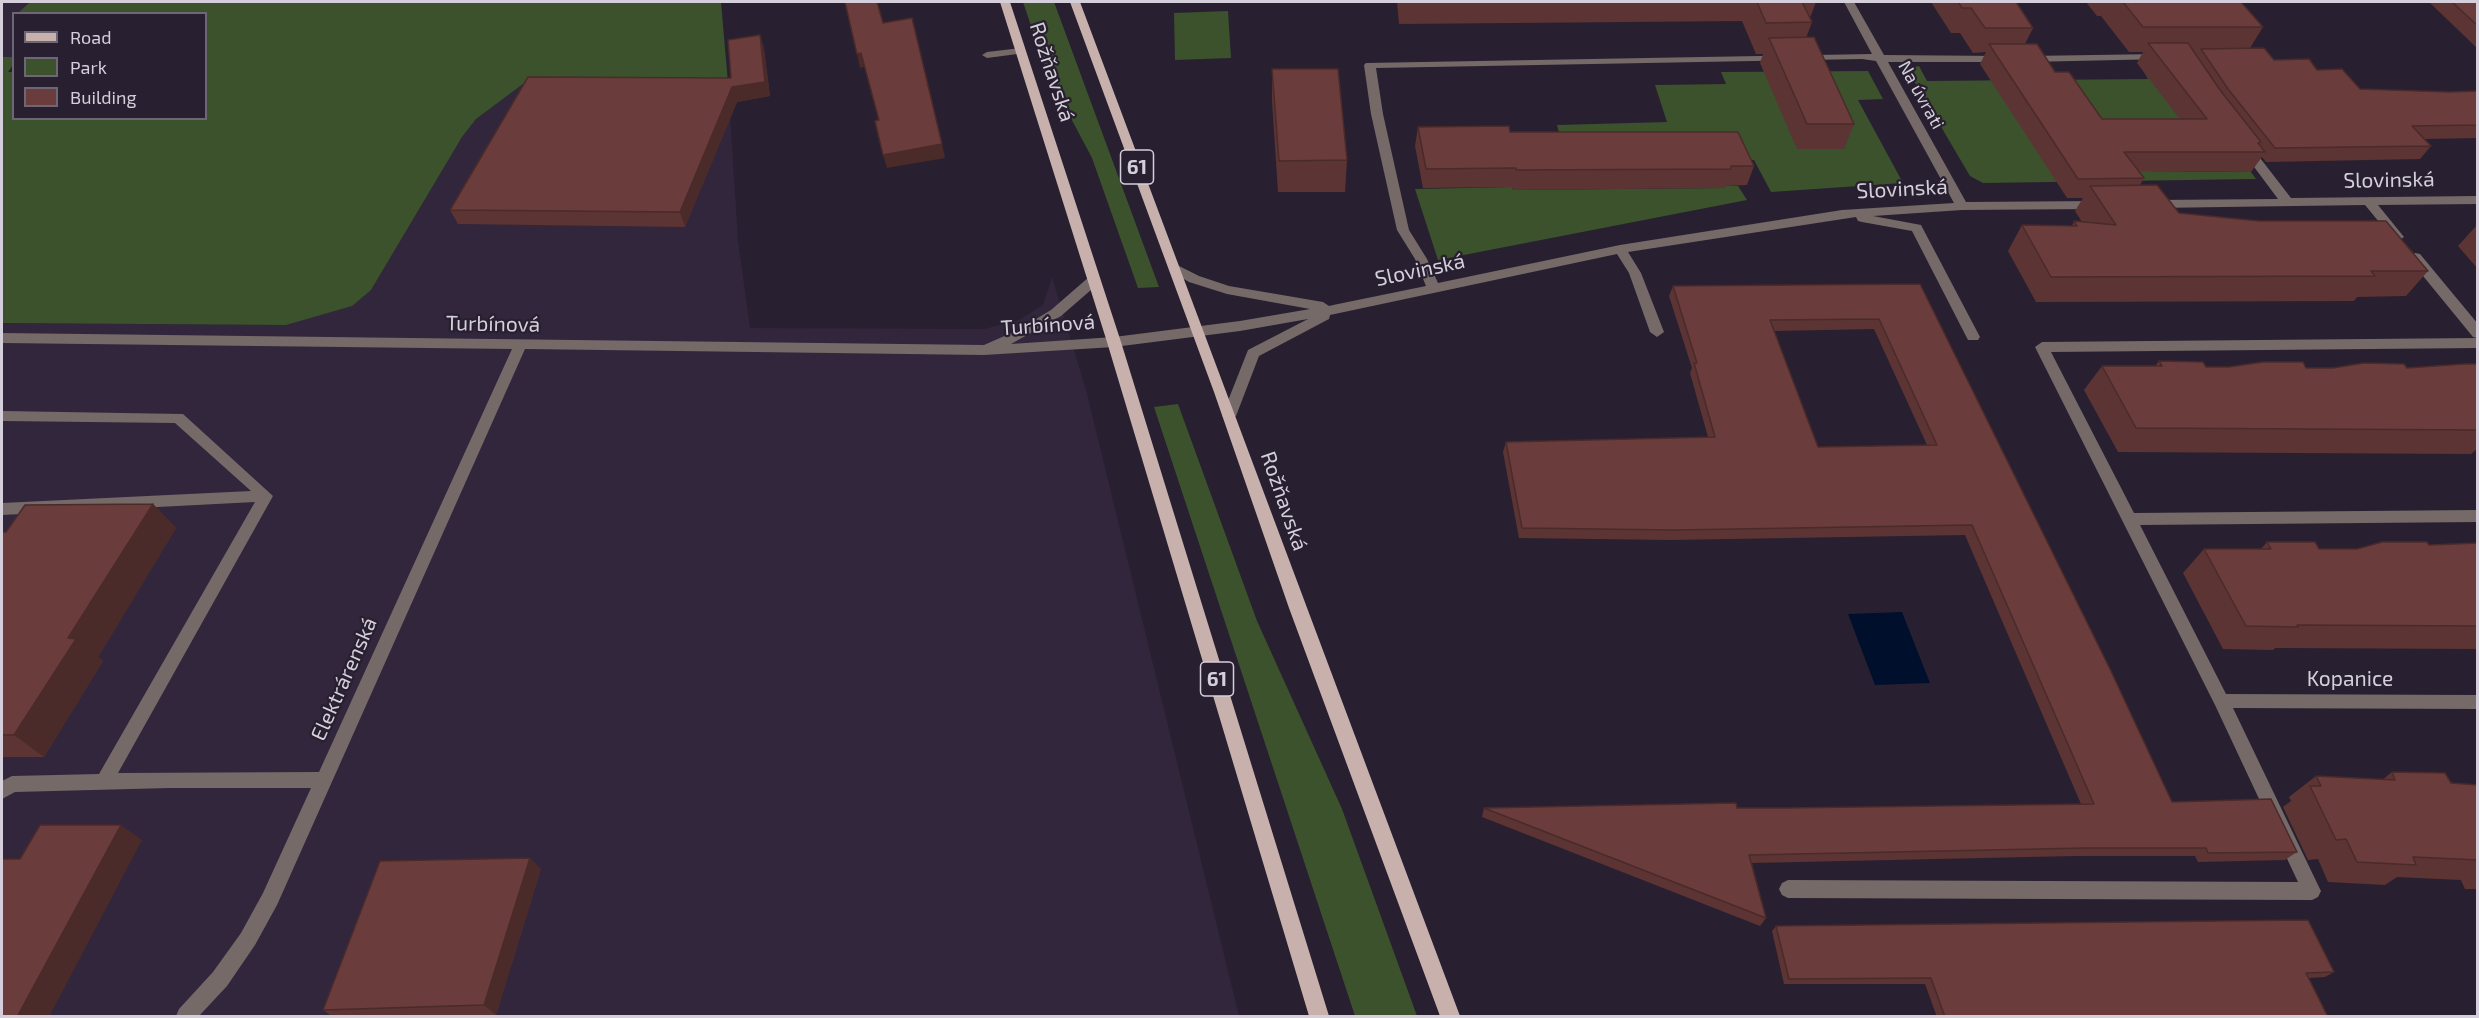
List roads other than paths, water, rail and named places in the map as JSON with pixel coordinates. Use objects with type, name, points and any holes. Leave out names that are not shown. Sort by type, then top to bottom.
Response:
[{"type":"main road","name":"Rožňavská","points":[[1005,2],[1114,342],[1319,1017]]},
{"type":"main road","name":"Rožňavská","points":[[1075,2],[1199,332],[1302,619],[1450,1017]]},
{"type":"street","name":"Na úvrati","points":[[1849,2],[1962,206]]},
{"type":"street","points":[[987,56],[1021,51]]},
{"type":"street","points":[[1434,289],[1421,259],[1403,230],[1377,114],[1370,65],[1879,57],[1898,60],[2170,57]]},
{"type":"street","points":[[2235,134],[2288,203]]},
{"type":"street","name":"Slovinská","points":[[2137,204],[2478,200]]},
{"type":"street","points":[[2369,202],[2478,334]]},
{"type":"street","name":"Slovinská","points":[[1199,332],[1338,309],[1620,249],[1842,214],[1962,206],[2113,205]]},
{"type":"street","points":[[1842,214],[1917,228],[1973,337]]},
{"type":"street","points":[[1620,249],[1635,273],[1657,332]]},
{"type":"street","name":"Slovinská","points":[[1175,268],[1194,279],[1227,290],[1338,309]]},
{"type":"street","name":"Turbínová","points":[[984,350],[1023,333],[1056,313],[1094,280]]},
{"type":"street","name":"Slovinská","points":[[1229,416],[1253,353],[1338,309]]},
{"type":"street","name":"Turbínová","points":[[2,338],[984,350],[1114,342],[1199,332]]},
{"type":"street","points":[[1788,889],[2312,891],[2222,701],[2042,347],[2478,344]]},
{"type":"street","name":"Elektrárenská","points":[[186,1017],[220,979],[248,939],[270,899],[520,346]]},
{"type":"street","points":[[2,416],[178,418],[266,496]]},
{"type":"street","points":[[104,782],[266,496]]},
{"type":"street","points":[[2,509],[266,496]]},
{"type":"street","points":[[2129,519],[2478,516]]},
{"type":"street","name":"Kopanice","points":[[2222,701],[2478,702]]},
{"type":"street","points":[[5,786],[104,782],[324,780]]},
{"type":"water","points":[[1902,612],[1930,683],[1875,685],[1848,614]]}]
